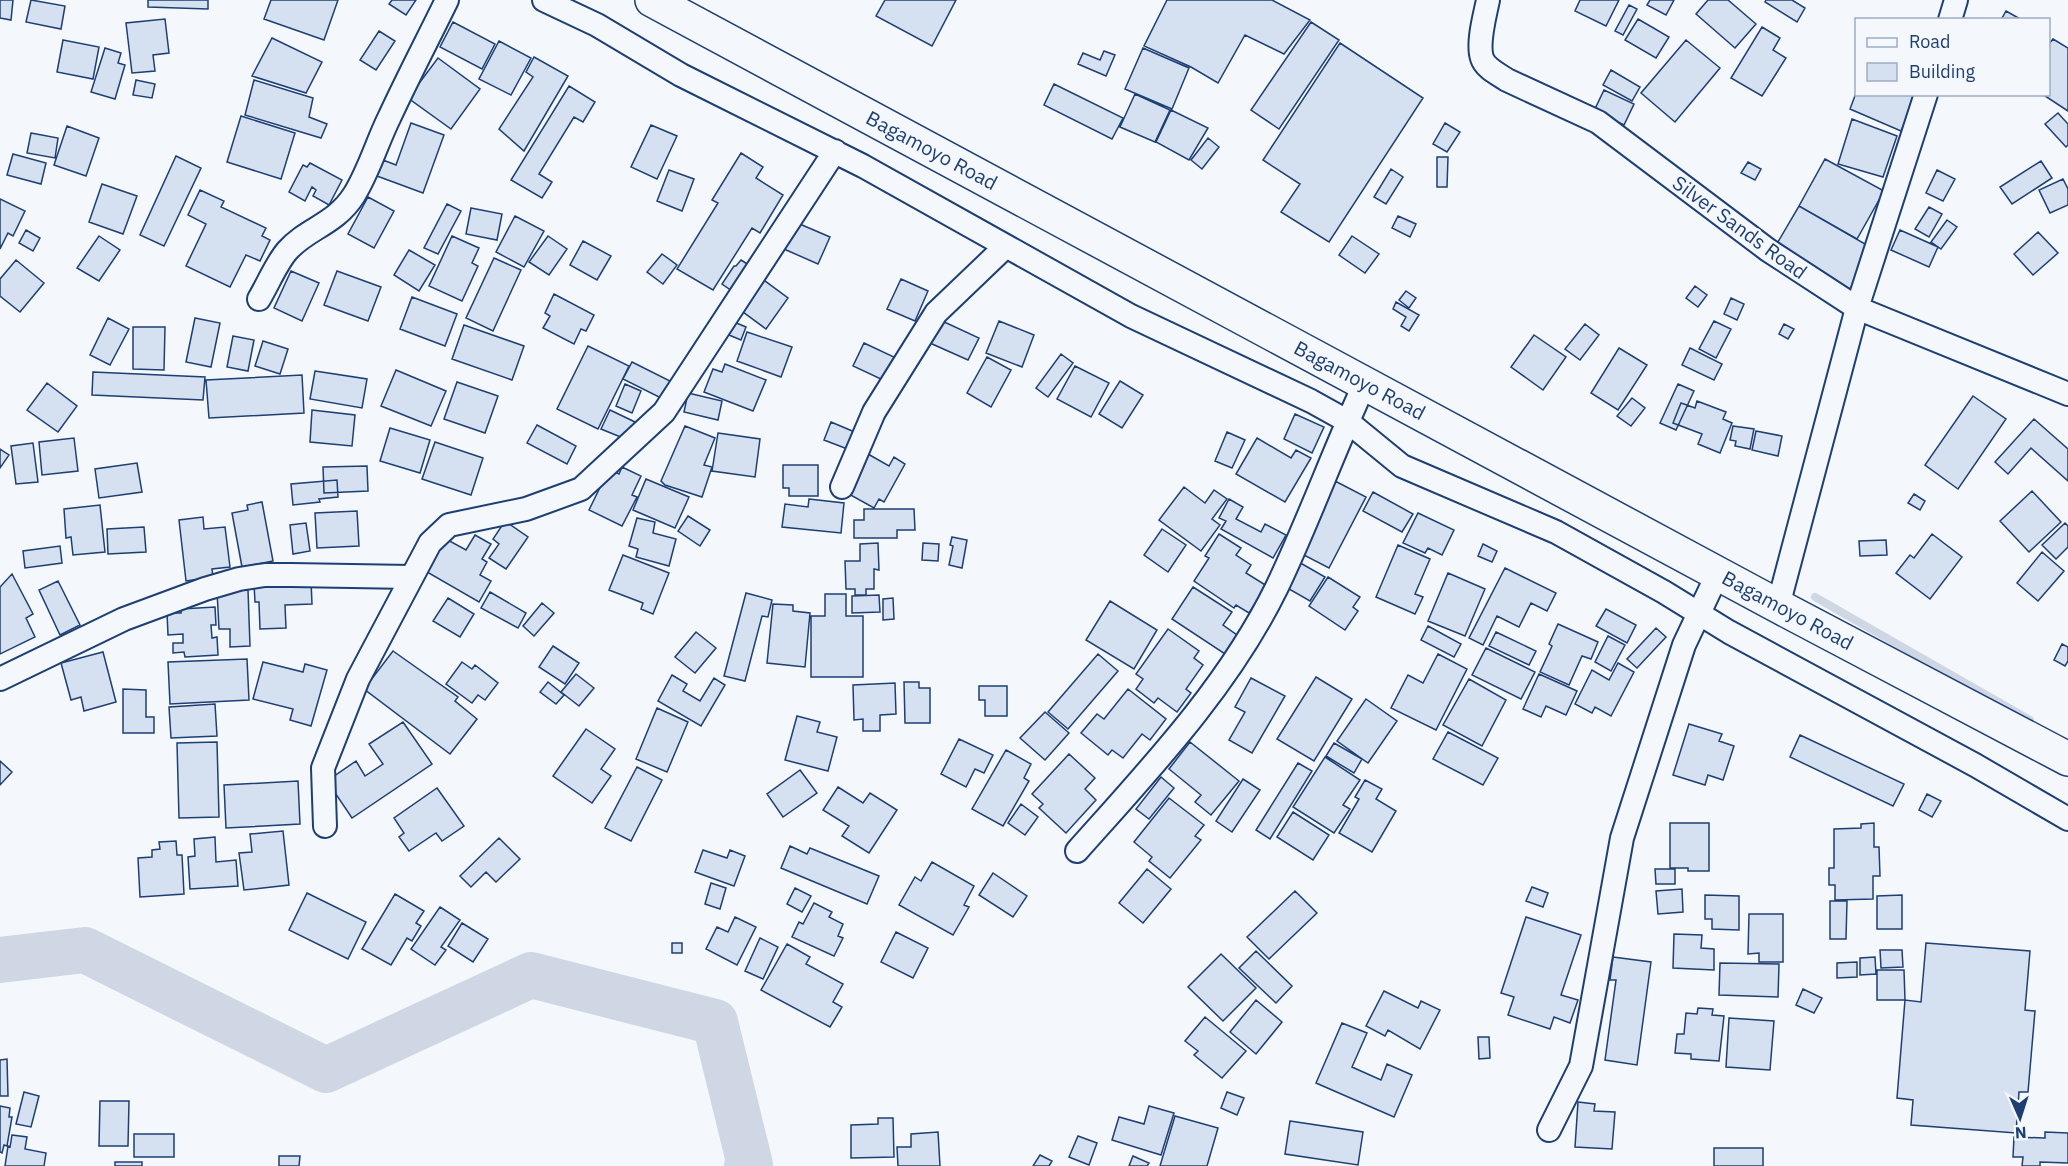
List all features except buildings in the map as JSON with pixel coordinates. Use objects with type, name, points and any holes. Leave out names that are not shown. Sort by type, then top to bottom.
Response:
[{"type":"highway","name":"Bagamoyo Road","points":[[652,0],[1778,606],[2068,759]]},
{"type":"street","points":[[259,299],[287,251],[341,213],[353,196],[447,0]]},
{"type":"street","points":[[544,0],[597,25],[681,75],[835,151],[1131,316],[1311,401],[1347,421],[1402,466],[1556,532],[2068,819]]},
{"type":"street","name":"Silver Sands Road","points":[[1488,0],[1481,57],[1493,72],[1598,122],[1768,250],[1857,308],[2068,394]]},
{"type":"street","points":[[1951,18],[1956,0]]},
{"type":"street","points":[[1778,606],[1857,308],[1925,96]]},
{"type":"street","points":[[325,826],[322,768],[358,679],[430,543],[442,529],[449,525],[526,509],[581,489],[664,412],[835,151]]},
{"type":"street","points":[[842,488],[874,412],[936,313],[1006,246]]},
{"type":"street","points":[[1077,851],[1141,780],[1211,695],[1247,639],[1276,588],[1365,383]]},
{"type":"street","points":[[1549,1130],[1581,1066],[1622,838],[1684,645],[1718,573]]},
{"type":"street","points":[[0,679],[124,620],[239,579],[265,575],[411,577]]},
{"type":"waterway","points":[[1815,597],[2030,720]]},
{"type":"waterway","points":[[0,960],[85,950],[326,1070],[531,975],[715,1022],[750,1165],[747,1166]]}]
